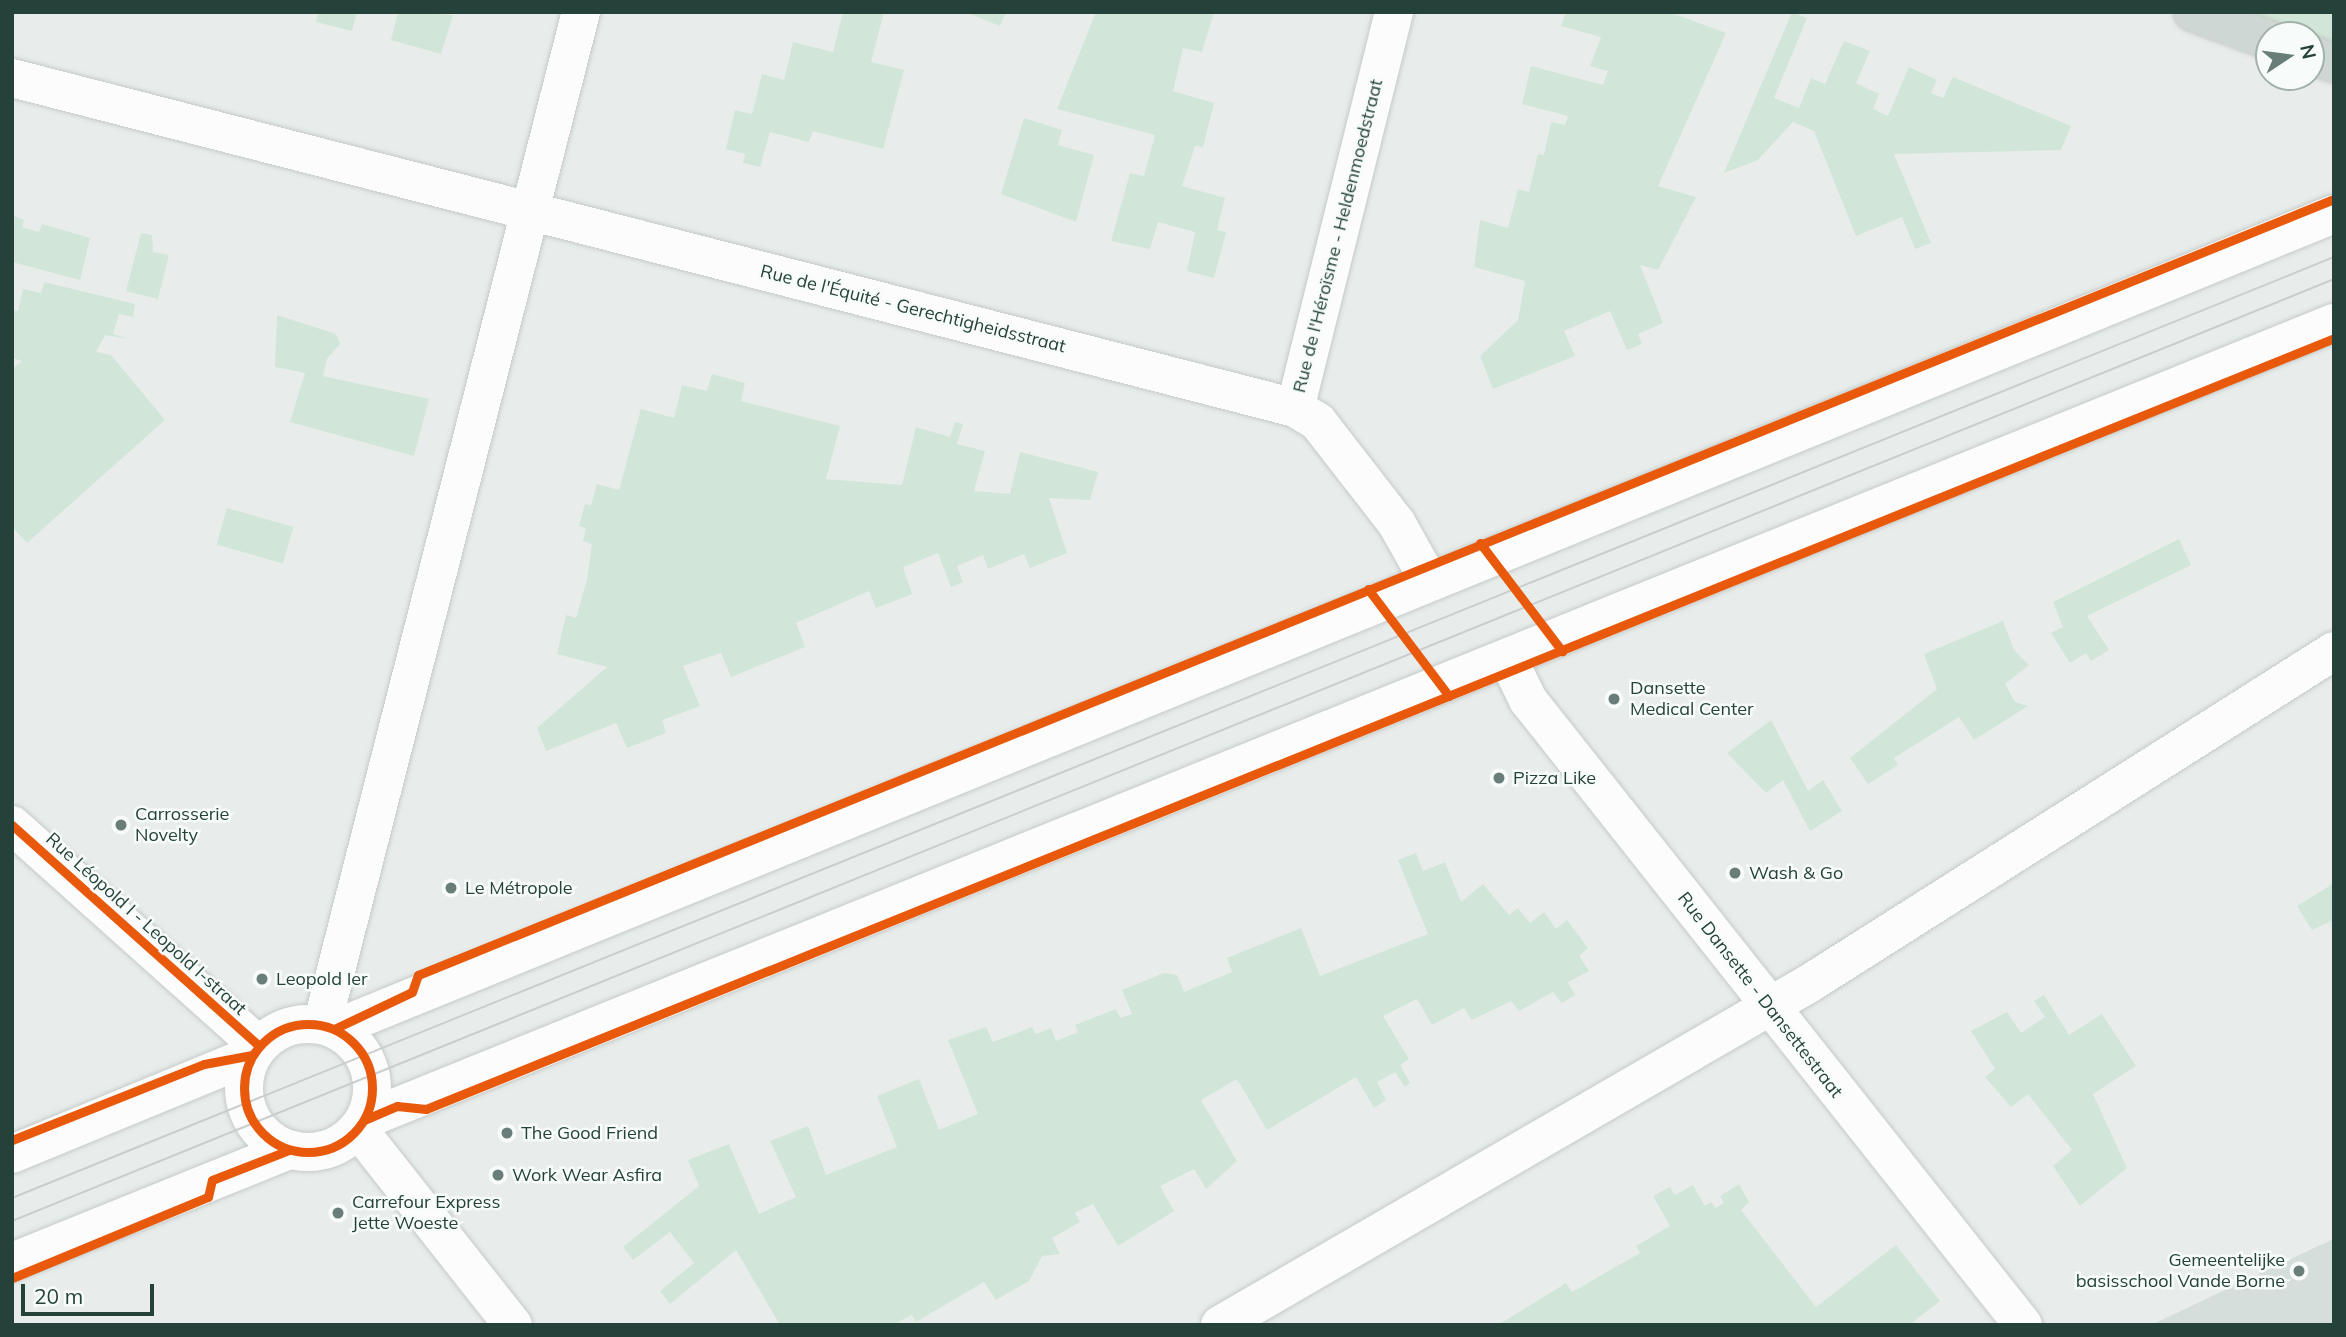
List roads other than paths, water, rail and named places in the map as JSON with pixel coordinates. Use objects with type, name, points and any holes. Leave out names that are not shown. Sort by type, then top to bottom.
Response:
[{"type":"main road","points":[[2193,12],[2255,35]]},
{"type":"street","points":[[328,1027],[581,12]]},
{"type":"street","name":"Rue de l'Héroïsme - Heldenmoedstraat","points":[[1394,12],[1295,408],[1318,422],[1396,524],[1429,581]]},
{"type":"street","name":"Rue de l'Équité - Gerechtigheidsstraat","points":[[12,78],[1295,408]]},
{"type":"street","points":[[12,1154],[255,1051],[288,1027],[328,1027],[2334,214]]},
{"type":"street","points":[[12,1262],[289,1150],[327,1150],[361,1124],[2334,323]]},
{"type":"street","points":[[1220,1325],[1769,1006],[2334,651]]},
{"type":"street","name":"Rue Dansette - Dansettestraat","points":[[1508,659],[1528,700],[2022,1325]]},
{"type":"street","name":"Rue Léopold I - Leopold I-straat","points":[[12,825],[255,1051]]},
{"type":"street","points":[[328,1027],[351,1040],[371,1074],[361,1124],[513,1325]]},
{"type":"street","points":[[255,1051],[243,1087],[253,1122],[289,1150]]},
{"type":"tram line","points":[[12,1198],[2334,257]]},
{"type":"tram line","points":[[12,1221],[2334,279]]},
{"type":"place","name":"Dansette Medical Center","points":[[1614,699]]},
{"type":"place","name":"Pizza Like","points":[[1499,778]]},
{"type":"place","name":"Carrosserie Novelty","points":[[121,825]]},
{"type":"place","name":"Wash & Go","points":[[1735,873]]},
{"type":"place","name":"Le Métropole","points":[[451,888]]},
{"type":"place","name":"Leopold Ier","points":[[262,979]]},
{"type":"place","name":"The Good Friend","points":[[507,1133]]},
{"type":"place","name":"Work Wear Asfira","points":[[498,1175]]},
{"type":"place","name":"Carrefour Express Jette Woeste","points":[[338,1213]]},
{"type":"place","name":"Gemeentelijke basisschool Vande Borne","points":[[2299,1271]]}]
